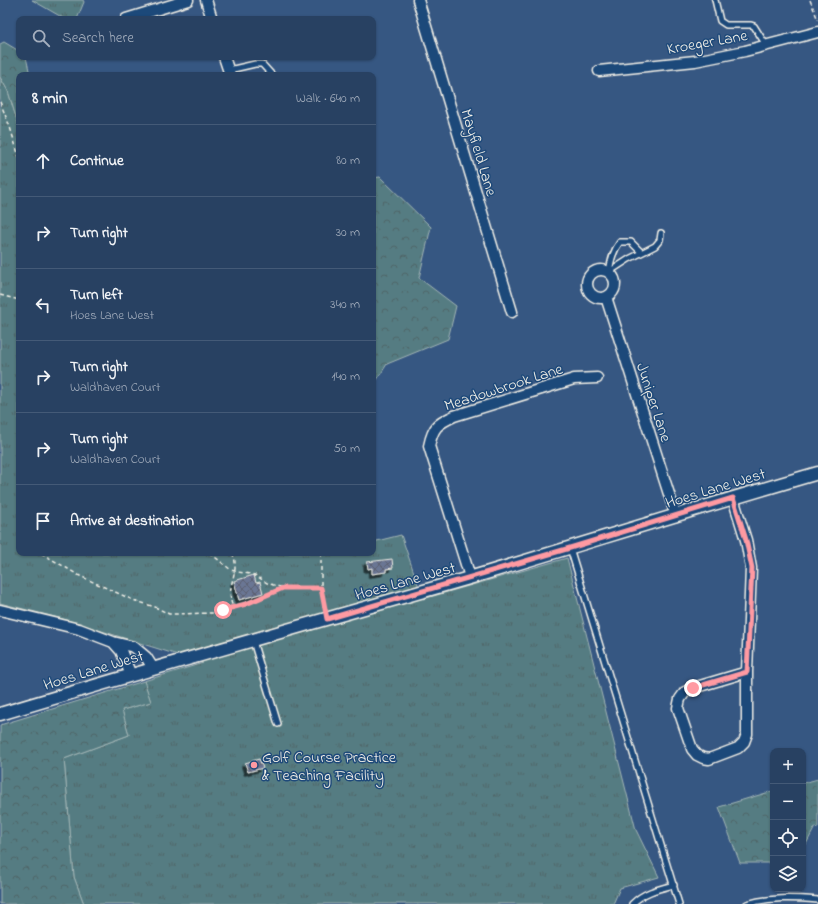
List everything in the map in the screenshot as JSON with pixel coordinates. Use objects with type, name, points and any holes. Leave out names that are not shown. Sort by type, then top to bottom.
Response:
[{"type":"street","points":[[136,16],[188,0]]},
{"type":"street","points":[[206,0],[211,16]]},
{"type":"street","name":"Mayfield Lane","points":[[418,0],[512,312]]},
{"type":"street","name":"Kroeger Lane","points":[[599,71],[695,61],[818,32]]},
{"type":"street","points":[[225,60],[229,72]]},
{"type":"street","points":[[596,270],[609,272],[616,283],[612,293],[606,297],[597,298],[593,296],[589,292],[587,283],[591,274],[596,270]]},
{"type":"street","name":"Juniper Lane","points":[[606,297],[676,516]]},
{"type":"street","name":"Meadowbrook Lane","points":[[470,577],[429,446],[431,434],[440,422],[454,416],[574,379],[597,378]]},
{"type":"street","name":"Hoes Lane West","points":[[0,714],[131,674],[327,619],[570,548],[818,473]]},
{"type":"street","points":[[733,498],[746,540],[752,568],[747,672],[747,734],[744,742],[738,748],[709,759],[697,755],[692,749],[678,708],[680,699],[684,692],[747,672]]},
{"type":"street","points":[[0,610],[79,629],[113,642],[134,647],[146,657],[153,668]]},
{"type":"street","points":[[113,642],[121,651],[131,674]]},
{"type":"lane","points":[[715,0],[722,24],[754,26],[766,45]]},
{"type":"lane","points":[[229,72],[255,64],[262,64],[269,72]]},
{"type":"lane","points":[[609,272],[640,252],[655,246],[660,240],[661,233]]},
{"type":"lane","points":[[609,272],[611,259],[615,248],[620,242],[631,242],[640,252]]},
{"type":"lane","points":[[570,548],[679,904]]},
{"type":"lane","points":[[253,640],[278,724]]},
{"type":"lane","points":[[632,904],[639,897],[648,892],[674,884]]},
{"type":"lane","points":[[747,904],[785,898],[818,900]]},
{"type":"path","points":[[810,0],[818,20]]},
{"type":"path","points":[[0,102],[10,126],[16,147]]},
{"type":"path","points":[[0,295],[16,299]]},
{"type":"path","points":[[46,556],[80,576],[169,614],[205,614],[246,604],[283,588]]},
{"type":"path","points":[[214,556],[235,571],[255,575],[267,583],[283,588],[321,588]]},
{"type":"path","points":[[233,556],[236,563],[230,596],[233,607]]},
{"type":"path","points":[[321,556],[321,588],[327,619]]},
{"type":"green space","points":[[32,0],[83,0],[84,2],[78,16],[60,16]]},
{"type":"green space","points":[[4,42],[16,49],[16,60],[27,60],[29,72],[16,72],[16,117],[8,91],[0,77],[0,44]]},
{"type":"green space","points":[[0,77],[8,91],[16,117],[16,556],[376,556],[376,541],[401,535],[423,599],[567,558],[636,830],[659,877],[620,888],[613,904],[84,904],[74,877],[64,759],[129,735],[122,710],[151,702],[144,681],[203,663],[67,620],[0,603]]},
{"type":"green space","points":[[380,177],[431,227],[419,278],[456,306],[448,339],[387,364],[376,381],[376,178]]},
{"type":"green space","points":[[144,681],[151,702],[122,710],[129,735],[64,759],[74,877],[84,904],[0,904],[0,725]]},
{"type":"green space","points":[[818,779],[818,828],[815,827],[806,844],[806,784],[806,782]]},
{"type":"green space","points":[[770,792],[770,863],[740,863],[719,807]]},
{"type":"building","points":[[392,559],[393,568],[386,569],[386,572],[372,574],[372,568],[368,569],[367,562]]},
{"type":"building","points":[[254,575],[256,583],[260,582],[263,593],[239,600],[234,581]]},
{"type":"building","name":"Golf Course Practice & Teaching Facility","points":[[259,759],[263,768],[248,772],[245,763]]},
{"type":"place","name":"Golf Course Practice & Teaching Facility","points":[[254,765]]},
{"type":"route","points":[[223,610],[246,604],[283,588],[321,588],[327,619],[570,548],[733,498],[746,540],[752,568],[747,672],[693,688]]}]
